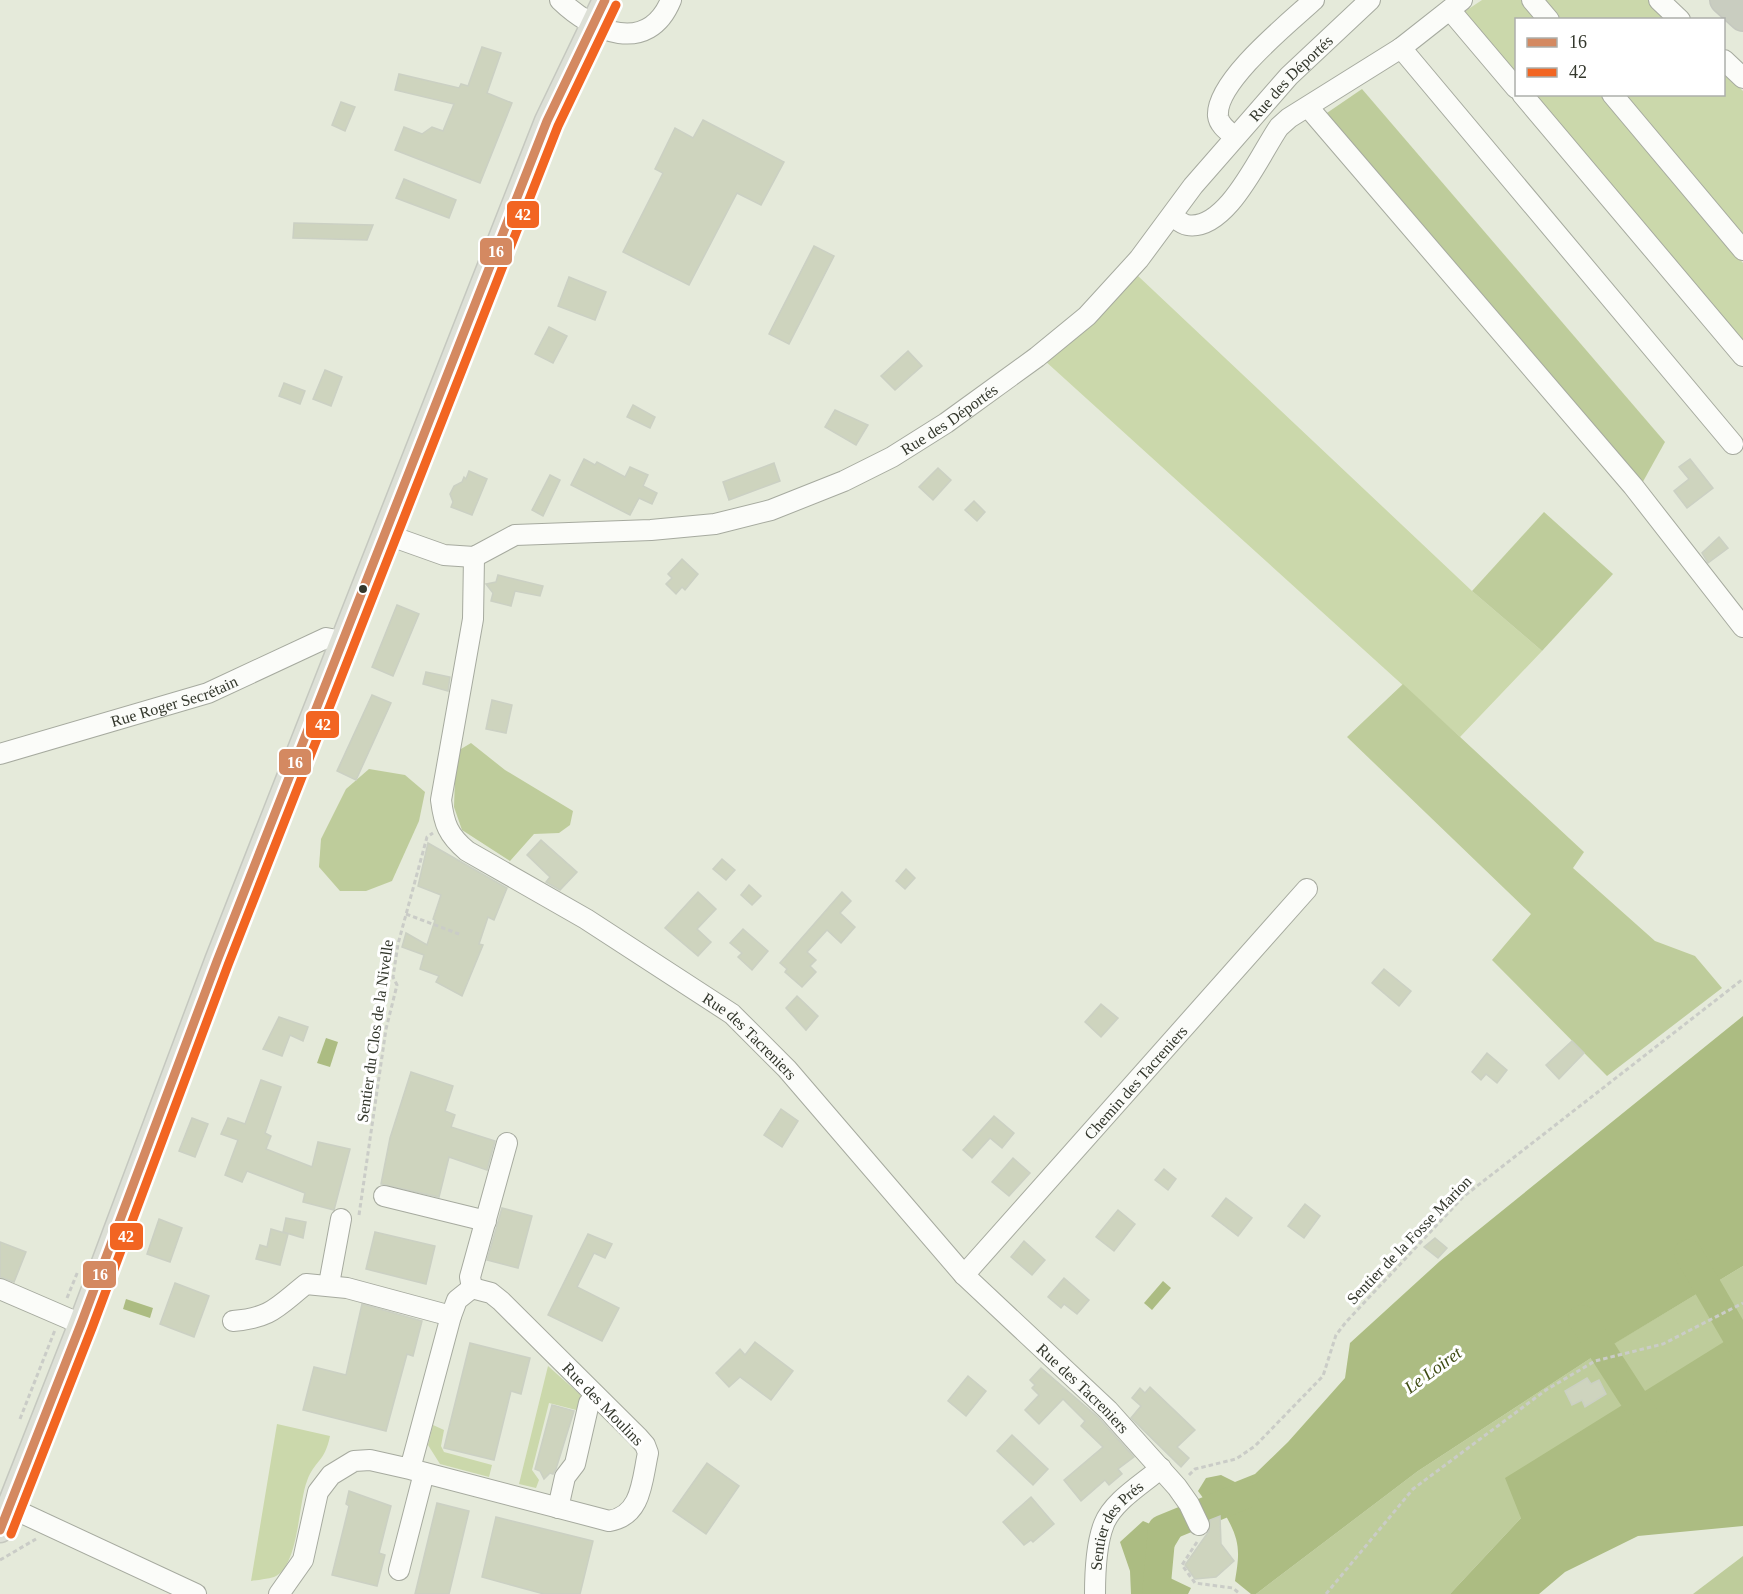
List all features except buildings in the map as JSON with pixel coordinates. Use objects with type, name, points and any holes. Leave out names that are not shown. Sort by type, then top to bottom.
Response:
[{"type":"highway","points":[[1724,0],[1743,17]]},
{"type":"main road","points":[[0,1530],[81,1324],[217,961],[547,121],[605,0]]},
{"type":"street","points":[[560,0],[578,18],[623,35],[641,32],[655,25],[671,0]]},
{"type":"street","points":[[1235,137],[1221,124],[1218,116],[1227,91],[1245,63],[1314,0]]},
{"type":"street","name":"Rue des Déportés","points":[[474,557],[515,535],[651,530],[715,524],[771,510],[844,481],[892,457],[946,423],[1037,357],[1087,316],[1139,259],[1193,186],[1289,76],[1370,0]]},
{"type":"street","points":[[1532,0],[1547,18]]},
{"type":"street","points":[[1659,0],[1678,18]]},
{"type":"street","points":[[1172,216],[1184,225],[1194,226],[1218,216],[1230,204],[1279,127],[1289,118],[1401,48],[1456,5],[1515,87]]},
{"type":"street","points":[[1401,48],[1733,444]]},
{"type":"street","points":[[1725,61],[1743,78]]},
{"type":"street","points":[[1524,96],[1743,356]]},
{"type":"street","points":[[1614,96],[1743,250]]},
{"type":"street","points":[[1308,107],[1633,486],[1743,627]]},
{"type":"street","points":[[385,534],[444,555],[474,557],[473,619],[441,800],[445,826]]},
{"type":"street","name":"Rue Roger Secrétain","points":[[0,754],[208,693],[326,638],[342,641]]},
{"type":"street","name":"Rue des Tacreniers","points":[[445,826],[452,838],[467,851],[606,932],[732,1014],[787,1069],[964,1275],[1108,1410],[1177,1487],[1190,1504],[1199,1525]]},
{"type":"street","name":"Chemin des Tacreniers","points":[[964,1275],[1307,889]]},
{"type":"street","points":[[399,1570],[417,1471],[451,1316],[457,1300],[472,1288],[470,1277],[507,1143]]},
{"type":"street","points":[[384,1196],[486,1221]]},
{"type":"street","points":[[329,1284],[349,1220]]},
{"type":"street","points":[[233,1321],[258,1319],[269,1314],[306,1284],[329,1284],[451,1316]]},
{"type":"street","name":"Rue des Moulins","points":[[279,1594],[303,1560],[318,1492],[332,1475],[354,1461],[370,1460],[417,1471],[609,1521],[625,1516],[634,1509],[648,1454],[645,1445],[501,1301],[491,1293],[472,1288]]},
{"type":"street","points":[[0,1289],[81,1324]]},
{"type":"street","points":[[558,1508],[565,1477],[575,1464],[589,1403],[596,1396]]},
{"type":"street","name":"Sentier des Prés","points":[[1095,1594],[1095,1578],[1104,1523],[1116,1506],[1161,1468]]},
{"type":"street","points":[[9,1507],[196,1594]]},
{"type":"path","name":"Sentier du Clos de la Nivelle","points":[[349,1220],[386,1029],[397,985],[393,977],[406,914],[427,837],[445,826]]},
{"type":"path","points":[[406,914],[459,934]]},
{"type":"path","name":"Sentier de la Fosse Marion","points":[[1177,1487],[1195,1469],[1236,1459],[1255,1446],[1323,1376],[1331,1347],[1346,1322],[1463,1197],[1743,979]]},
{"type":"path","points":[[1326,1594],[1413,1489],[1546,1390],[1596,1361],[1612,1355],[1663,1344],[1743,1303]]},
{"type":"path","points":[[1199,1525],[1201,1536],[1182,1565],[1195,1583],[1233,1588],[1240,1594]]},
{"type":"path","points":[[0,1560],[30,1542],[44,1538]]},
{"type":"shaded area","points":[[1482,0],[1524,0],[1539,18],[1515,18],[1515,79],[1461,14]]},
{"type":"shaded area","points":[[1538,0],[1651,0],[1670,18],[1553,18]]},
{"type":"shaded area","points":[[1725,73],[1743,91],[1743,242],[1619,96],[1725,96]]},
{"type":"shaded area","points":[[1362,89],[1665,442],[1640,487],[1321,117]]},
{"type":"shaded area","points":[[1530,96],[1603,96],[1743,263],[1743,347]]},
{"type":"shaded area","points":[[1137,275],[1472,591],[1542,651],[1460,737],[1044,360]]},
{"type":"shaded area","points":[[1544,512],[1613,574],[1542,651],[1472,591]]},
{"type":"shaded area","points":[[1403,684],[1584,852],[1573,868],[1655,941],[1695,956],[1722,988],[1607,1076],[1492,960],[1531,914],[1347,737]]},
{"type":"shaded area","points":[[471,743],[505,770],[573,811],[570,825],[559,833],[534,834],[510,861],[462,830],[454,807],[456,752]]},
{"type":"shaded area","points":[[369,769],[405,775],[425,792],[419,821],[392,881],[366,891],[340,891],[319,867],[321,839],[346,789]]},
{"type":"shaded area","points":[[1743,1266],[1743,1331],[1521,1518],[1450,1594],[1256,1594],[1418,1471],[1600,1352]]},
{"type":"shaded area","points":[[548,1366],[584,1398],[580,1411],[549,1403],[532,1470],[539,1480],[536,1488],[519,1484]]},
{"type":"shaded area","points":[[277,1424],[330,1436],[325,1451],[307,1481],[293,1548],[288,1561],[282,1571],[274,1577],[251,1581]]},
{"type":"shaded area","points":[[433,1425],[444,1430],[441,1446],[444,1452],[492,1465],[489,1477],[440,1464],[428,1445]]},
{"type":"shaded area","points":[[1743,1556],[1743,1594],[1693,1594]]},
{"type":"water","points":[[1743,1016],[1743,1266],[1594,1356],[1418,1471],[1256,1594],[1251,1594],[1235,1581],[1238,1547],[1226,1516],[1210,1518],[1206,1502],[1198,1491],[1206,1478],[1221,1475],[1235,1482],[1255,1474],[1288,1442],[1345,1378],[1350,1343],[1440,1261]]},
{"type":"water","points":[[326,1038],[338,1042],[330,1067],[317,1063]]},
{"type":"water","points":[[1163,1281],[1171,1288],[1152,1310],[1144,1303]]},
{"type":"water","points":[[126,1299],[153,1308],[150,1318],[123,1309]]},
{"type":"water","points":[[1743,1330],[1743,1526],[1638,1536],[1565,1572],[1539,1594],[1450,1594],[1521,1518],[1505,1478]]},
{"type":"water","points":[[1172,1517],[1188,1524],[1170,1554],[1170,1578],[1191,1588],[1188,1594],[1131,1594],[1130,1571],[1120,1542],[1143,1521],[1162,1529]]},
{"type":"waterway","points":[[1688,1253],[1743,1348]]},
{"type":"waterway","points":[[1582,1319],[1653,1429]]},
{"type":"waterway","name":"Le Loiret","points":[[1156,1594],[1162,1529],[1245,1495]]},
{"type":"transit line","name":"16","points":[[0,1530],[81,1324],[217,961],[547,121],[605,0]]},
{"type":"transit line","name":"42","points":[[11,1534],[92,1328],[228,965],[558,126],[616,5]]}]
